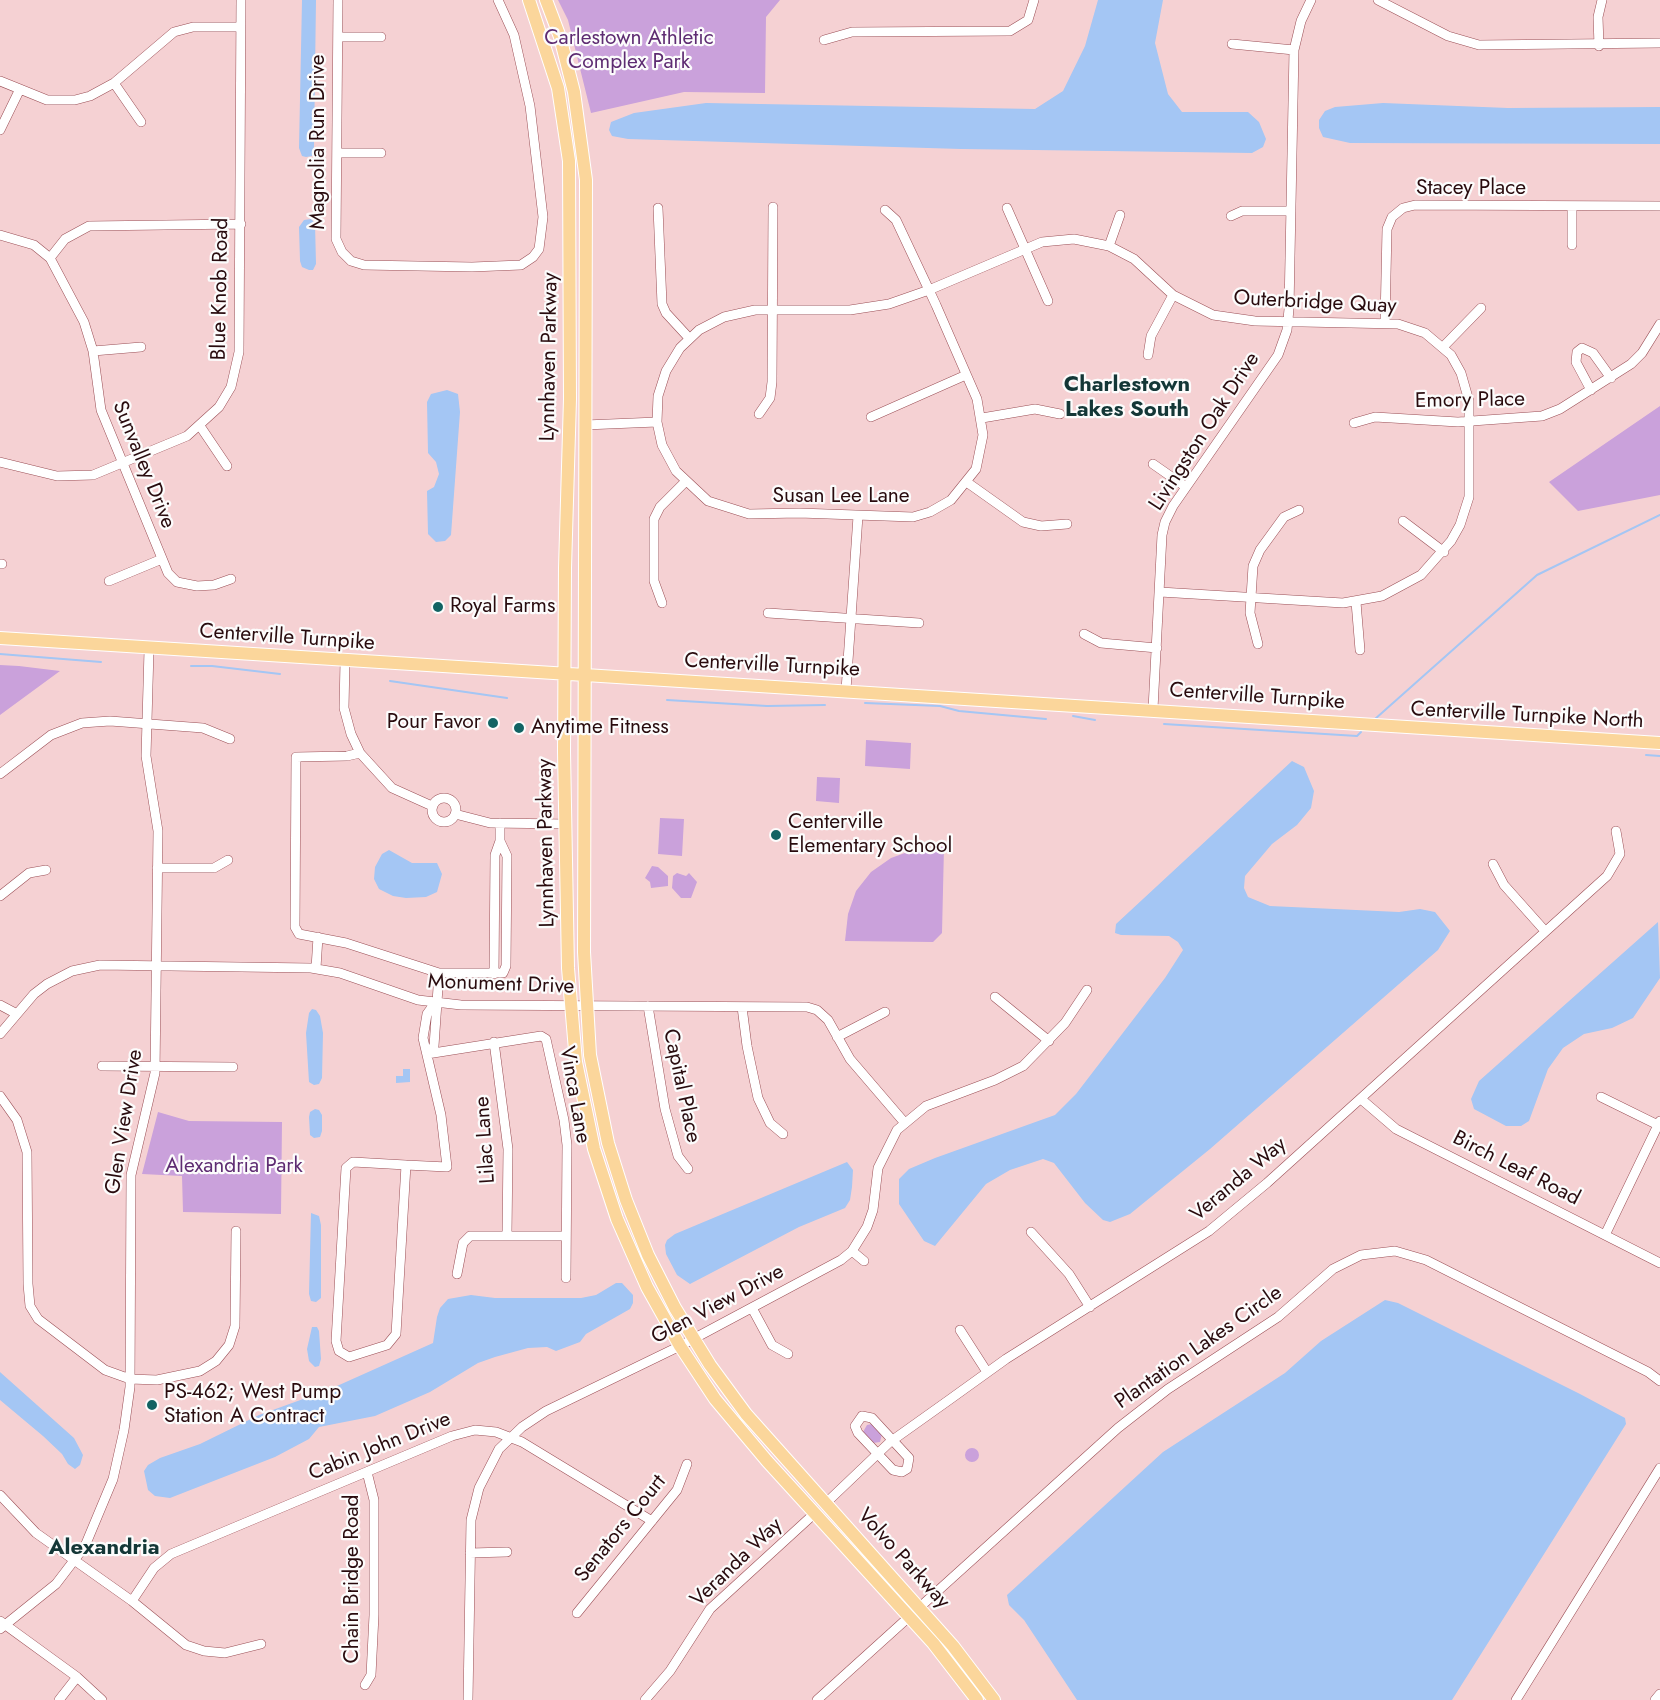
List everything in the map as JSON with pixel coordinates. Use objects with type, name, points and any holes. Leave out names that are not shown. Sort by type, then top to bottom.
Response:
[{"type":"main road","name":"Lynnhaven Parkway","points":[[529,0],[558,88],[569,162],[570,399],[564,675],[571,1005],[581,1091],[602,1178],[628,1247],[680,1346],[715,1399],[767,1461]]},
{"type":"main road","name":"Lynnhaven Parkway","points":[[546,0],[567,63],[584,151],[587,210],[586,1005],[595,1085],[617,1172],[648,1255],[694,1339],[727,1389],[777,1449]]},
{"type":"main road","name":"Centerville Turnpike","points":[[0,638],[141,646],[149,650],[1153,709],[1392,727]]},
{"type":"main road","name":"Centerville Turnpike","points":[[0,646],[138,654],[149,650]]},
{"type":"main road","name":"Centerville Turnpike North","points":[[1392,727],[1660,743]]},
{"type":"main road","name":"Volvo Parkway","points":[[777,1449],[959,1652],[994,1700]]},
{"type":"main road","name":"Volvo Parkway","points":[[767,1461],[909,1616],[976,1700]]},
{"type":"street","name":"Blue Knob Road","points":[[0,462],[69,478],[93,475],[174,443],[200,426],[225,399],[237,371],[239,352],[241,0]]},
{"type":"street","name":"Magnolia Run Drive","points":[[338,0],[336,239],[342,252],[351,261],[364,265],[472,267],[521,266],[539,249],[543,217],[531,106],[514,35],[498,0]]},
{"type":"street","points":[[824,40],[852,32],[1010,31],[1028,20],[1034,0]]},
{"type":"street","name":"Livingston Oak Drive","points":[[1153,709],[1163,529],[1169,512],[1278,355],[1288,321],[1294,51],[1301,21],[1311,0]]},
{"type":"street","points":[[1378,0],[1448,36],[1479,45],[1599,46],[1660,43]]},
{"type":"street","points":[[1599,46],[1598,17],[1602,0]]},
{"type":"street","points":[[0,81],[47,100],[75,100],[95,94],[114,83],[174,32],[192,27],[240,27]]},
{"type":"street","points":[[338,37],[381,37]]},
{"type":"street","points":[[1232,44],[1294,51]]},
{"type":"street","points":[[114,83],[141,122]]},
{"type":"street","points":[[0,130],[20,91]]},
{"type":"street","points":[[337,153],[381,153]]},
{"type":"street","name":"Stacey Place","points":[[1385,322],[1387,229],[1397,212],[1415,205],[1660,206]]},
{"type":"street","points":[[1572,206],[1572,245]]},
{"type":"street","points":[[759,414],[767,405],[771,394],[773,207]]},
{"type":"street","points":[[658,208],[662,304],[666,313],[689,338]]},
{"type":"street","points":[[1007,208],[1048,301]]},
{"type":"street","name":"Susan Lee Lane","points":[[657,422],[668,458],[685,482],[708,501],[735,512],[895,518],[920,515],[951,500],[968,483],[980,459],[983,435],[982,418],[929,290],[896,220],[885,210]]},
{"type":"street","points":[[1231,216],[1242,211],[1291,211]]},
{"type":"street","points":[[1109,246],[1120,215]]},
{"type":"street","points":[[50,258],[65,239],[89,226],[241,224]]},
{"type":"street","name":"Sunvalley Drive","points":[[0,235],[34,245],[50,258],[84,322],[93,351],[101,410],[172,579],[182,584],[214,585],[231,579]]},
{"type":"street","name":"Outerbridge Quay","points":[[657,422],[658,396],[666,371],[689,338],[709,323],[742,312],[870,308],[929,290],[1042,242],[1074,239],[1109,246],[1134,259],[1173,295],[1213,315],[1255,321],[1385,322],[1425,333],[1444,346],[1461,374],[1468,402],[1469,497],[1460,525],[1444,552],[1408,584],[1382,596],[1356,602],[1160,592]]},
{"type":"street","points":[[1148,355],[1151,336],[1173,295]]},
{"type":"street","points":[[1444,346],[1481,308]]},
{"type":"street","name":"Emory Place","points":[[1354,423],[1375,417],[1430,422],[1469,422],[1542,416],[1611,378],[1642,353],[1660,324]]},
{"type":"street","points":[[93,351],[141,347]]},
{"type":"street","points":[[1591,390],[1576,362],[1577,352],[1582,348],[1593,353],[1611,378]]},
{"type":"street","points":[[871,417],[966,375]]},
{"type":"street","points":[[982,418],[1035,409],[1060,414]]},
{"type":"street","points":[[585,425],[657,422]]},
{"type":"street","points":[[200,426],[227,466]]},
{"type":"street","points":[[1153,464],[1186,487]]},
{"type":"street","points":[[662,603],[654,581],[654,519],[660,507],[685,482]]},
{"type":"street","points":[[968,483],[1023,522],[1041,526],[1067,524]]},
{"type":"street","points":[[1258,644],[1251,624],[1253,566],[1260,550],[1284,517],[1299,510]]},
{"type":"street","points":[[846,690],[858,516]]},
{"type":"street","points":[[1403,521],[1444,552]]},
{"type":"street","points":[[109,581],[162,559]]},
{"type":"street","points":[[1356,602],[1360,650]]},
{"type":"street","points":[[768,613],[919,623]]},
{"type":"street","points":[[1084,634],[1101,643],[1156,648]]},
{"type":"street","name":"Glen View Drive","points":[[2,1625],[48,1591],[75,1561],[92,1532],[113,1479],[124,1430],[130,1378],[131,1175],[152,1094],[155,1066],[158,831],[146,756],[149,650]]},
{"type":"street","points":[[345,662],[344,708],[351,734],[360,753],[392,788],[432,806]]},
{"type":"street","points":[[0,774],[51,735],[70,726],[95,721],[211,729],[230,738]]},
{"type":"street","points":[[360,753],[347,756],[296,757],[295,927],[302,935],[318,937],[439,972],[494,974],[495,855],[500,841],[500,823]]},
{"type":"street","points":[[446,798],[455,805],[455,814],[449,822],[441,822],[432,815],[432,806],[439,799],[446,798]]},
{"type":"street","points":[[455,814],[500,823],[567,824]]},
{"type":"street","name":"Veranda Way","points":[[826,1503],[893,1440],[987,1372],[1212,1229],[1361,1099],[1607,876],[1616,864],[1621,846],[1616,831]]},
{"type":"street","points":[[158,868],[214,868],[228,860]]},
{"type":"street","points":[[1493,864],[1504,885],[1545,931]]},
{"type":"street","points":[[0,896],[29,873],[46,870]]},
{"type":"street","points":[[316,968],[318,937]]},
{"type":"street","name":"Monument Drive","points":[[0,1034],[47,984],[72,971],[100,965],[316,968],[340,973],[400,995],[435,1003],[810,1007],[824,1014],[861,1074],[904,1122]]},
{"type":"street","points":[[406,1165],[396,1335],[387,1345],[349,1357],[339,1351],[336,1341],[346,1168],[353,1162],[447,1167],[441,1115],[423,1038],[427,1014],[435,1003],[439,972]]},
{"type":"street","name":"Glen View Drive","points":[[468,1700],[471,1520],[478,1488],[491,1460],[511,1437],[546,1411],[694,1339],[841,1260],[861,1239],[872,1215],[878,1168],[883,1153],[904,1122],[934,1102],[1009,1074],[1023,1066],[1049,1041],[1088,990]]},
{"type":"street","points":[[995,997],[1049,1041]]},
{"type":"street","points":[[0,1005],[17,1014]]},
{"type":"street","name":"Capital Place","points":[[648,1006],[665,1109],[678,1156],[688,1169]]},
{"type":"street","points":[[742,1006],[747,1046],[758,1098],[770,1123],[783,1134]]},
{"type":"street","points":[[837,1037],[885,1011]]},
{"type":"street","name":"Vinca Lane","points":[[427,1054],[541,1036],[546,1039],[564,1120],[567,1145],[566,1278]]},
{"type":"street","name":"Lilac Lane","points":[[494,1042],[508,1149],[507,1235]]},
{"type":"street","points":[[102,1066],[233,1067]]},
{"type":"street","points":[[0,1096],[17,1120],[27,1152],[30,1306],[39,1319],[95,1365],[130,1378],[157,1380],[182,1376],[208,1367],[225,1352],[232,1338],[236,1314],[236,1231]]},
{"type":"street","points":[[1601,1097],[1659,1123],[1605,1235]]},
{"type":"street","name":"Birch Leaf Road","points":[[1361,1099],[1396,1129],[1660,1263]]},
{"type":"street","points":[[1031,1232],[1069,1274],[1090,1307]]},
{"type":"street","points":[[457,1274],[466,1239],[474,1235],[566,1236]]},
{"type":"street","points":[[852,1251],[864,1261]]},
{"type":"street","name":"Plantation Lakes Circle","points":[[818,1700],[1118,1428],[1168,1389],[1278,1317],[1333,1269],[1360,1255],[1395,1251],[1426,1260],[1647,1372],[1660,1381]]},
{"type":"street","points":[[752,1308],[772,1345],[788,1354]]},
{"type":"street","points":[[960,1330],[987,1372]]},
{"type":"street","points":[[861,1416],[869,1417],[893,1440],[909,1458],[907,1469],[902,1472],[893,1470],[858,1433],[856,1420],[861,1416]]},
{"type":"street","name":"Cabin John Drive","points":[[132,1601],[154,1568],[171,1554],[464,1432],[488,1430],[511,1437],[652,1521]]},
{"type":"street","name":"Senators Court","points":[[577,1613],[677,1490],[687,1464]]},
{"type":"street","points":[[1516,1700],[1660,1468]]},
{"type":"street","name":"Chain Bridge Road","points":[[366,1685],[371,1676],[374,1615],[374,1500],[367,1472]]},
{"type":"street","points":[[0,1495],[26,1524],[132,1601],[176,1639],[195,1648],[225,1653],[261,1644]]},
{"type":"street","name":"Veranda Way","points":[[645,1700],[670,1671],[710,1609],[815,1513]]},
{"type":"street","points":[[471,1553],[507,1552]]},
{"type":"street","points":[[2,1625],[77,1677],[102,1700]]},
{"type":"street","points":[[59,1700],[77,1677]]},
{"type":"street","points":[[1655,1700],[1660,1694]]},
{"type":"green space","name":"Carlestown Athletic Complex Park","points":[[558,0],[780,0],[766,17],[765,93],[684,92],[591,113],[568,20]]},
{"type":"green space","points":[[1660,406],[1660,495],[1578,511],[1549,482]]},
{"type":"green space","points":[[0,665],[19,666],[60,671],[0,715]]},
{"type":"green space","points":[[866,740],[911,743],[910,769],[865,766]]},
{"type":"green space","points":[[817,777],[840,778],[839,803],[816,801]]},
{"type":"green space","points":[[660,818],[684,819],[682,856],[658,854]]},
{"type":"green space","points":[[944,847],[942,933],[933,942],[845,941],[848,914],[856,891],[871,872],[891,858],[916,849]]},
{"type":"green space","points":[[652,866],[658,867],[668,876],[668,886],[651,888],[650,882],[645,878]]},
{"type":"green space","points":[[677,873],[686,876],[689,873],[697,882],[691,898],[681,898],[672,888],[673,876]]},
{"type":"green space","name":"Alexandria Park","points":[[158,1112],[189,1121],[282,1122],[281,1214],[183,1212],[182,1176],[142,1174]]},
{"type":"green space","points":[[872,1424],[882,1434],[880,1442],[873,1443],[863,1432],[867,1425]]},
{"type":"green space","points":[[972,1448],[977,1450],[979,1455],[977,1460],[972,1462],[967,1460],[965,1455],[967,1450]]},
{"type":"water","points":[[302,0],[316,0],[314,147],[312,156],[306,157],[302,156],[299,148]]},
{"type":"water","points":[[1098,0],[1163,0],[1155,43],[1168,94],[1182,112],[1248,112],[1259,122],[1266,139],[1263,147],[1252,153],[961,149],[628,139],[612,136],[609,130],[611,122],[634,113],[706,103],[1035,109],[1063,91],[1085,46]]},
{"type":"water","points":[[1383,103],[1508,108],[1660,107],[1660,144],[1350,143],[1323,137],[1319,128],[1319,120],[1325,111],[1335,107]]},
{"type":"water","points":[[311,219],[315,223],[316,264],[313,270],[309,270],[302,267],[300,261],[299,227],[304,220]]},
{"type":"water","points":[[447,390],[458,394],[460,412],[451,535],[445,541],[436,542],[428,534],[427,491],[434,487],[439,474],[436,462],[428,453],[427,402],[431,394]]},
{"type":"water","points":[[1292,761],[1304,767],[1314,791],[1311,808],[1297,825],[1272,844],[1245,876],[1244,888],[1248,897],[1270,906],[1399,912],[1420,909],[1435,912],[1450,931],[1438,950],[1210,1149],[1130,1214],[1110,1222],[1103,1220],[1085,1203],[1054,1163],[1043,1159],[1010,1170],[986,1184],[935,1246],[924,1241],[899,1204],[899,1179],[909,1169],[935,1158],[1055,1115],[1076,1094],[1165,978],[1183,950],[1178,942],[1169,936],[1115,933],[1116,924]]},
{"type":"water","points":[[389,850],[412,863],[437,863],[442,874],[437,892],[426,897],[406,898],[393,896],[379,889],[374,879],[375,867],[382,854]]},
{"type":"water","points":[[1658,922],[1660,978],[1633,1018],[1612,1028],[1584,1034],[1563,1048],[1548,1069],[1529,1121],[1521,1126],[1506,1126],[1474,1109],[1471,1099],[1479,1081]]},
{"type":"water","points":[[312,1009],[316,1010],[320,1016],[323,1033],[322,1078],[319,1084],[314,1085],[309,1082],[306,1033],[309,1013]]},
{"type":"water","points":[[403,1069],[410,1069],[410,1082],[396,1083],[396,1076],[403,1076]]},
{"type":"water","points":[[315,1109],[319,1110],[322,1115],[322,1131],[320,1137],[314,1138],[310,1135],[309,1117],[310,1112]]},
{"type":"water","points":[[847,1162],[853,1170],[850,1200],[845,1208],[799,1227],[690,1284],[677,1275],[666,1254],[665,1245],[667,1240],[675,1234]]},
{"type":"water","points":[[311,1213],[319,1216],[321,1225],[321,1298],[316,1302],[311,1301],[309,1294]]},
{"type":"water","points":[[616,1283],[622,1283],[633,1295],[630,1309],[586,1334],[580,1342],[556,1351],[547,1347],[528,1348],[478,1363],[430,1392],[375,1416],[319,1427],[309,1439],[275,1457],[170,1498],[155,1496],[148,1490],[144,1471],[148,1465],[160,1458],[200,1444],[259,1415],[328,1390],[433,1343],[440,1308],[448,1299],[471,1295],[495,1298],[581,1298],[596,1295]]},
{"type":"water","points":[[1385,1300],[1398,1303],[1625,1418],[1626,1424],[1452,1700],[1077,1700],[1024,1620],[1009,1605],[1007,1595],[1163,1452],[1285,1373],[1321,1341]]},
{"type":"water","points":[[312,1327],[317,1327],[319,1331],[321,1359],[319,1366],[315,1367],[309,1361],[307,1349]]},
{"type":"water","points":[[0,1372],[74,1438],[83,1455],[80,1465],[75,1469],[68,1464],[62,1454],[43,1436],[0,1400]]},
{"type":"waterway","points":[[1375,719],[1537,575],[1660,515]]},
{"type":"waterway","points":[[0,654],[101,662]]},
{"type":"waterway","points":[[191,666],[212,666],[280,674]]},
{"type":"waterway","points":[[390,681],[507,698]]},
{"type":"waterway","points":[[667,700],[767,706],[825,705]]},
{"type":"waterway","points":[[865,703],[940,706],[959,711],[1046,719]]},
{"type":"waterway","points":[[1073,716],[1095,720]]},
{"type":"waterway","points":[[1164,724],[1357,736],[1361,732]]},
{"type":"waterway","points":[[1646,755],[1660,756]]},
{"type":"place","name":"Royal Farms","points":[[438,607]]},
{"type":"place","name":"Pour Favor","points":[[493,723]]},
{"type":"place","name":"Anytime Fitness","points":[[519,728]]},
{"type":"place","name":"Centerville Elementary School","points":[[776,835]]},
{"type":"place","name":"PS-462; West Pump Station A Contract","points":[[152,1405]]},
{"type":"district","name":"Charlestown Lakes South","points":[[1127,398]]},
{"type":"district","name":"Alexandria","points":[[104,1549]]}]
